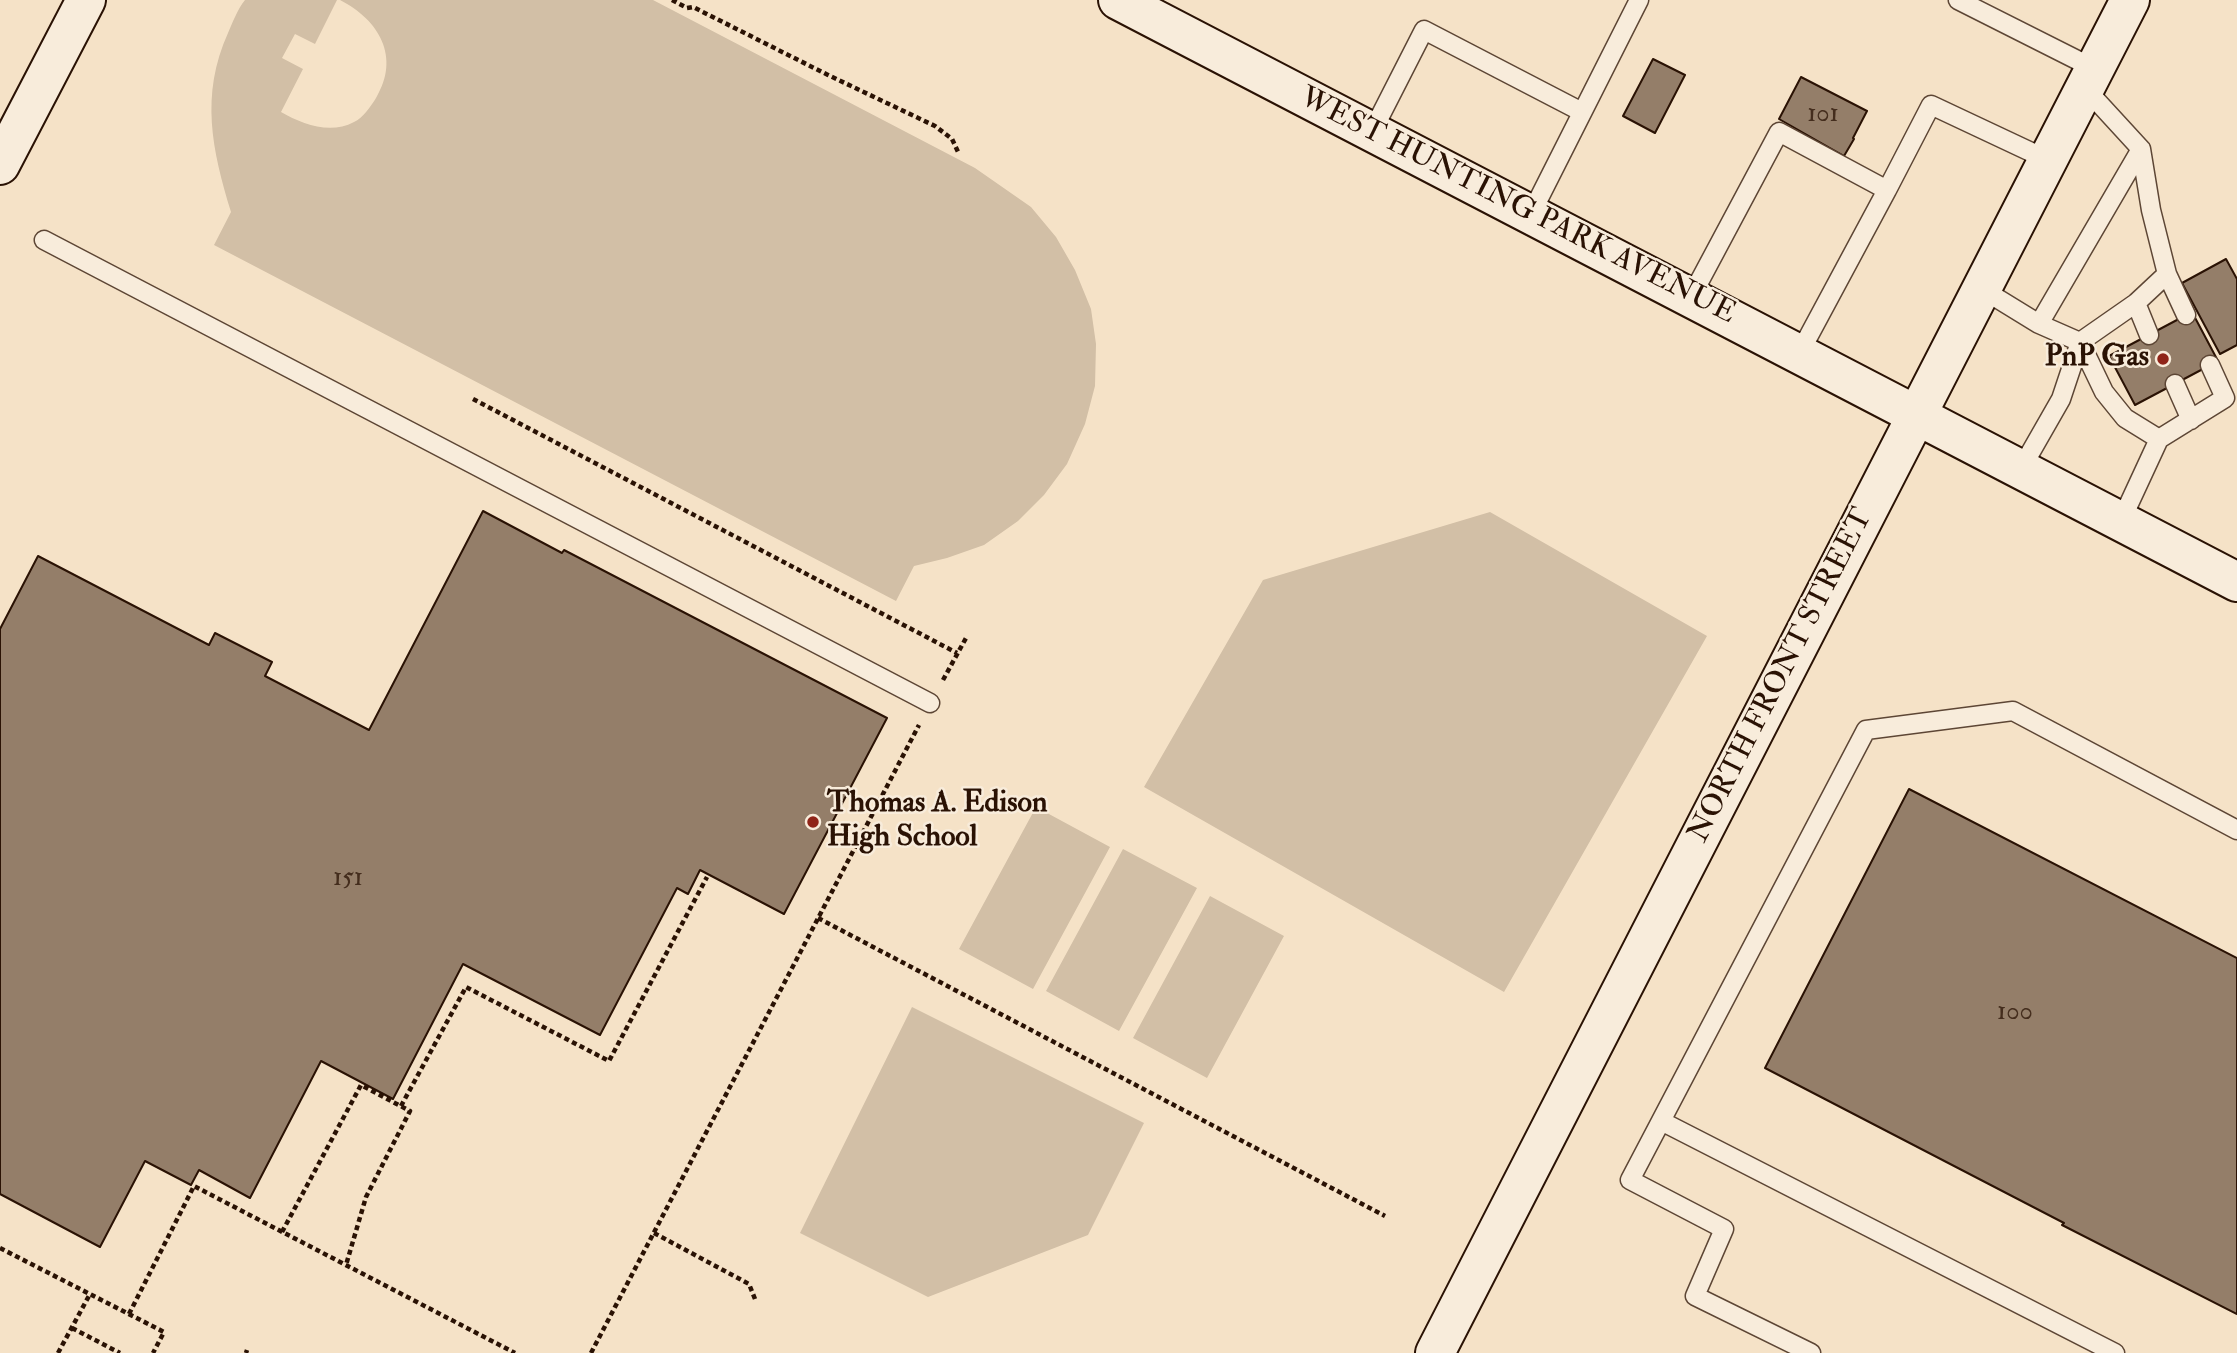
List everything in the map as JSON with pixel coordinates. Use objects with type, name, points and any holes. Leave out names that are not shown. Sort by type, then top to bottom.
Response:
[{"type":"street","points":[[0,165],[86,0]]},
{"type":"street","name":"WEST HUNTING PARK AVENUE","points":[[1118,0],[2237,582]]},
{"type":"street","name":"NORTH FRONT STREET","points":[[1435,1353],[2130,0]]},
{"type":"lane","points":[[1531,214],[1639,0]]},
{"type":"lane","points":[[1958,0],[2090,79],[2141,149],[2151,210],[2167,274],[2186,315]]},
{"type":"lane","points":[[1372,132],[1424,30],[1582,112]]},
{"type":"lane","points":[[1799,354],[1931,105],[2048,160]]},
{"type":"lane","points":[[1690,297],[1779,132],[1887,190]]},
{"type":"lane","points":[[2039,324],[2141,149]]},
{"type":"lane","points":[[44,240],[930,703]]},
{"type":"lane","points":[[2021,469],[2061,399],[2080,342],[2136,303],[2167,274]]},
{"type":"lane","points":[[1982,289],[2039,324],[2080,342],[2104,392],[2125,418],[2159,439]]},
{"type":"lane","points":[[2136,303],[2149,335]]},
{"type":"lane","points":[[2121,521],[2159,439],[2225,398],[2210,365]]},
{"type":"lane","points":[[2175,384],[2191,420]]},
{"type":"lane","points":[[1811,1353],[1695,1296],[1724,1229],[1630,1180],[1866,730],[2013,711],[2237,831]]},
{"type":"lane","points":[[1661,1121],[2115,1353]]},
{"type":"path","points":[[672,0],[687,8],[693,7],[935,126],[952,139],[959,154]]},
{"type":"path","points":[[474,399],[957,653]]},
{"type":"path","points":[[591,1353],[966,638]]},
{"type":"path","points":[[401,1107],[466,987],[609,1061],[707,877]]},
{"type":"path","points":[[818,918],[1385,1216]]},
{"type":"path","points":[[282,1232],[361,1085],[410,1111],[366,1197],[346,1265]]},
{"type":"path","points":[[129,1314],[194,1186],[515,1353]]},
{"type":"path","points":[[654,1233],[749,1284],[755,1299]]},
{"type":"path","points":[[0,1248],[163,1332],[153,1353]]},
{"type":"path","points":[[58,1353],[90,1294]]},
{"type":"path","points":[[72,1328],[120,1353]]},
{"type":"shaded area","points":[[245,0],[337,0],[315,44],[295,34],[282,58],[303,69],[281,112],[316,126],[335,128],[361,118],[376,98],[386,68],[386,54],[375,29],[354,8],[340,0],[653,0],[975,168],[1031,207],[1056,237],[1075,270],[1091,309],[1096,344],[1095,386],[1085,424],[1067,464],[1044,495],[1018,521],[984,545],[914,566],[896,601],[214,245],[231,212],[214,144],[214,78],[228,33]]},
{"type":"shaded area","points":[[1490,512],[1707,636],[1504,992],[1144,787],[1263,580]]},
{"type":"shaded area","points":[[1036,807],[1110,847],[1033,989],[959,949]]},
{"type":"shaded area","points":[[1123,849],[1197,888],[1119,1031],[1046,991]]},
{"type":"shaded area","points":[[1210,896],[1284,936],[1207,1078],[1133,1038]]},
{"type":"shaded area","points":[[912,1007],[1144,1123],[1088,1235],[928,1297],[800,1233]]},
{"type":"building","points":[[1653,59],[1685,75],[1655,133],[1623,116]]},
{"type":"building","points":[[1801,77],[1867,111],[1844,156],[1779,119]]},
{"type":"building","points":[[2226,259],[2237,279],[2237,345],[2220,354],[2182,283]]},
{"type":"building","name":"PnP Gas","points":[[2192,312],[2218,361],[2135,405],[2109,356]]},
{"type":"building","name":"Thomas A. Edison High School","points":[[483,511],[562,553],[564,550],[887,718],[784,914],[700,870],[688,894],[677,888],[600,1035],[463,964],[393,1099],[321,1061],[250,1198],[199,1170],[191,1185],[145,1161],[100,1247],[0,1194],[0,629],[38,556],[209,645],[215,633],[272,662],[265,676],[369,730]]},
{"type":"building","points":[[1909,789],[2237,958],[2237,1314],[1765,1068]]},
{"type":"place","name":"PnP Gas","points":[[2163,359]]},
{"type":"place","name":"Thomas A. Edison High School","points":[[813,822]]}]
